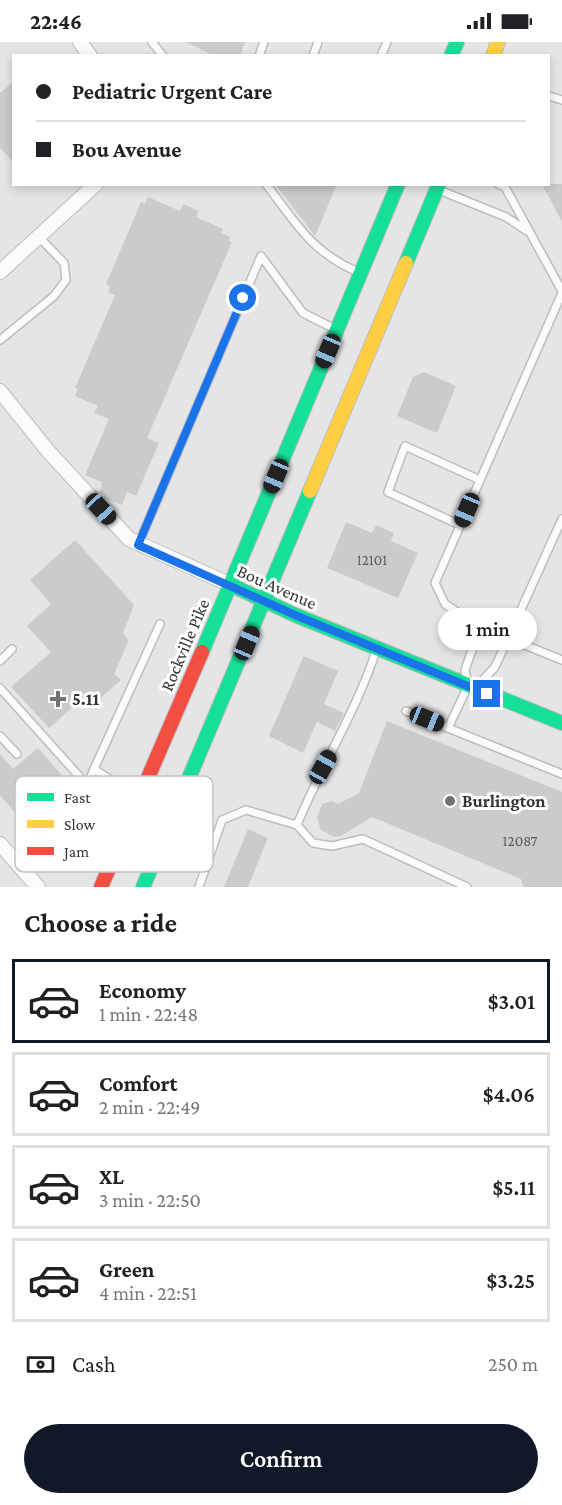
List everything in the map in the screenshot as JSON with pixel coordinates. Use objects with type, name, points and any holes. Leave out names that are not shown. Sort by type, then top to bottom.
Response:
[{"type":"main road","name":"Rockville Pike","points":[[149,776],[397,186]]},
{"type":"main road","points":[[191,776],[265,602],[435,186]]},
{"type":"main road","name":"Bou Avenue","points":[[231,585],[265,602],[377,649],[562,723]]},
{"type":"main road","name":"Rockville Pike","points":[[101,887],[107,872]]},
{"type":"main road","points":[[143,887],[149,872]]},
{"type":"street","points":[[0,272],[94,186]]},
{"type":"street","name":"Bou Avenue","points":[[0,391],[60,465],[129,539],[231,585]]},
{"type":"street","points":[[0,844],[15,861]]},
{"type":"street","points":[[26,873],[38,887]]},
{"type":"lane","points":[[152,42],[161,54]]},
{"type":"lane","points":[[268,186],[314,246],[334,261],[361,273]]},
{"type":"lane","points":[[435,186],[506,218],[529,232]]},
{"type":"lane","points":[[503,186],[562,292],[435,583],[445,604],[480,627],[507,640],[562,660]]},
{"type":"lane","points":[[0,340],[54,296],[66,280],[64,263],[39,237]]},
{"type":"lane","points":[[138,545],[261,256],[303,313],[337,330]]},
{"type":"lane","points":[[460,525],[388,492],[405,446],[480,480]]},
{"type":"lane","points":[[468,686],[482,681],[495,667],[562,519]]},
{"type":"lane","points":[[91,776],[160,624]]},
{"type":"lane","points":[[448,728],[468,686],[465,670],[480,627]]},
{"type":"lane","points":[[0,662],[12,649]]},
{"type":"lane","points":[[297,825],[313,784],[343,732],[377,649]]},
{"type":"lane","points":[[0,688],[79,776]]},
{"type":"lane","points":[[406,711],[562,774]]},
{"type":"lane","points":[[0,736],[17,754]]},
{"type":"lane","points":[[94,769],[104,776]]},
{"type":"lane","points":[[213,846],[222,820],[246,810],[297,825],[313,843],[332,846],[363,839],[467,887]]},
{"type":"lane","points":[[199,887],[204,872]]},
{"type":"building","points":[[185,42],[245,42],[241,54],[209,53]]},
{"type":"building","points":[[12,83],[12,161],[0,148],[0,93]]},
{"type":"building","points":[[562,184],[562,222],[543,186]]},
{"type":"building","points":[[277,186],[336,186],[315,236]]},
{"type":"building","points":[[148,197],[180,211],[183,204],[199,211],[196,217],[223,229],[221,233],[230,237],[229,241],[232,242],[147,438],[159,443],[136,496],[127,492],[122,505],[103,498],[104,495],[100,493],[102,482],[85,475],[109,419],[94,413],[98,406],[75,396],[78,389],[75,388],[115,295],[108,292],[110,286],[106,284],[141,202],[145,204]]},
{"type":"building","points":[[424,372],[456,386],[437,433],[397,416],[413,377]]},
{"type":"building","points":[[346,522],[372,533],[376,525],[394,533],[391,541],[418,553],[398,598],[327,568]]},
{"type":"building","points":[[75,540],[134,605],[123,633],[129,640],[114,674],[121,680],[96,702],[88,693],[49,728],[11,687],[51,652],[27,626],[51,604],[30,580]]},
{"type":"building","points":[[304,656],[338,671],[324,704],[344,713],[335,731],[317,722],[303,753],[269,736]]},
{"type":"building","points":[[387,721],[562,792],[562,887],[523,887],[521,879],[372,817],[341,836],[334,837],[321,830],[317,818],[322,804],[332,801],[338,804],[359,793]]},
{"type":"building","points":[[38,748],[63,776],[15,776],[15,813],[0,795],[0,754],[13,769]]},
{"type":"building","points":[[248,829],[268,838],[248,887],[224,887]]},
{"type":"traffic: fast","points":[[452,54],[457,42]]},
{"type":"traffic: fast","points":[[202,652],[397,186]]},
{"type":"traffic: fast","points":[[406,263],[438,186]]},
{"type":"traffic: fast","points":[[190,776],[310,491]]},
{"type":"traffic: fast","points":[[231,585],[295,615],[562,723]]},
{"type":"traffic: fast","points":[[143,887],[149,872]]},
{"type":"traffic: slow","points":[[494,54],[498,42]]},
{"type":"traffic: slow","points":[[310,491],[406,263]]},
{"type":"traffic: jam","points":[[149,776],[202,652]]},
{"type":"traffic: jam","points":[[101,887],[107,872]]},
{"type":"place","name":"5.11","points":[[58,699]]},
{"type":"place","name":"Burlington","points":[[450,801]]},
{"type":"route","points":[[243,298],[138,545],[295,615],[487,694]]}]
